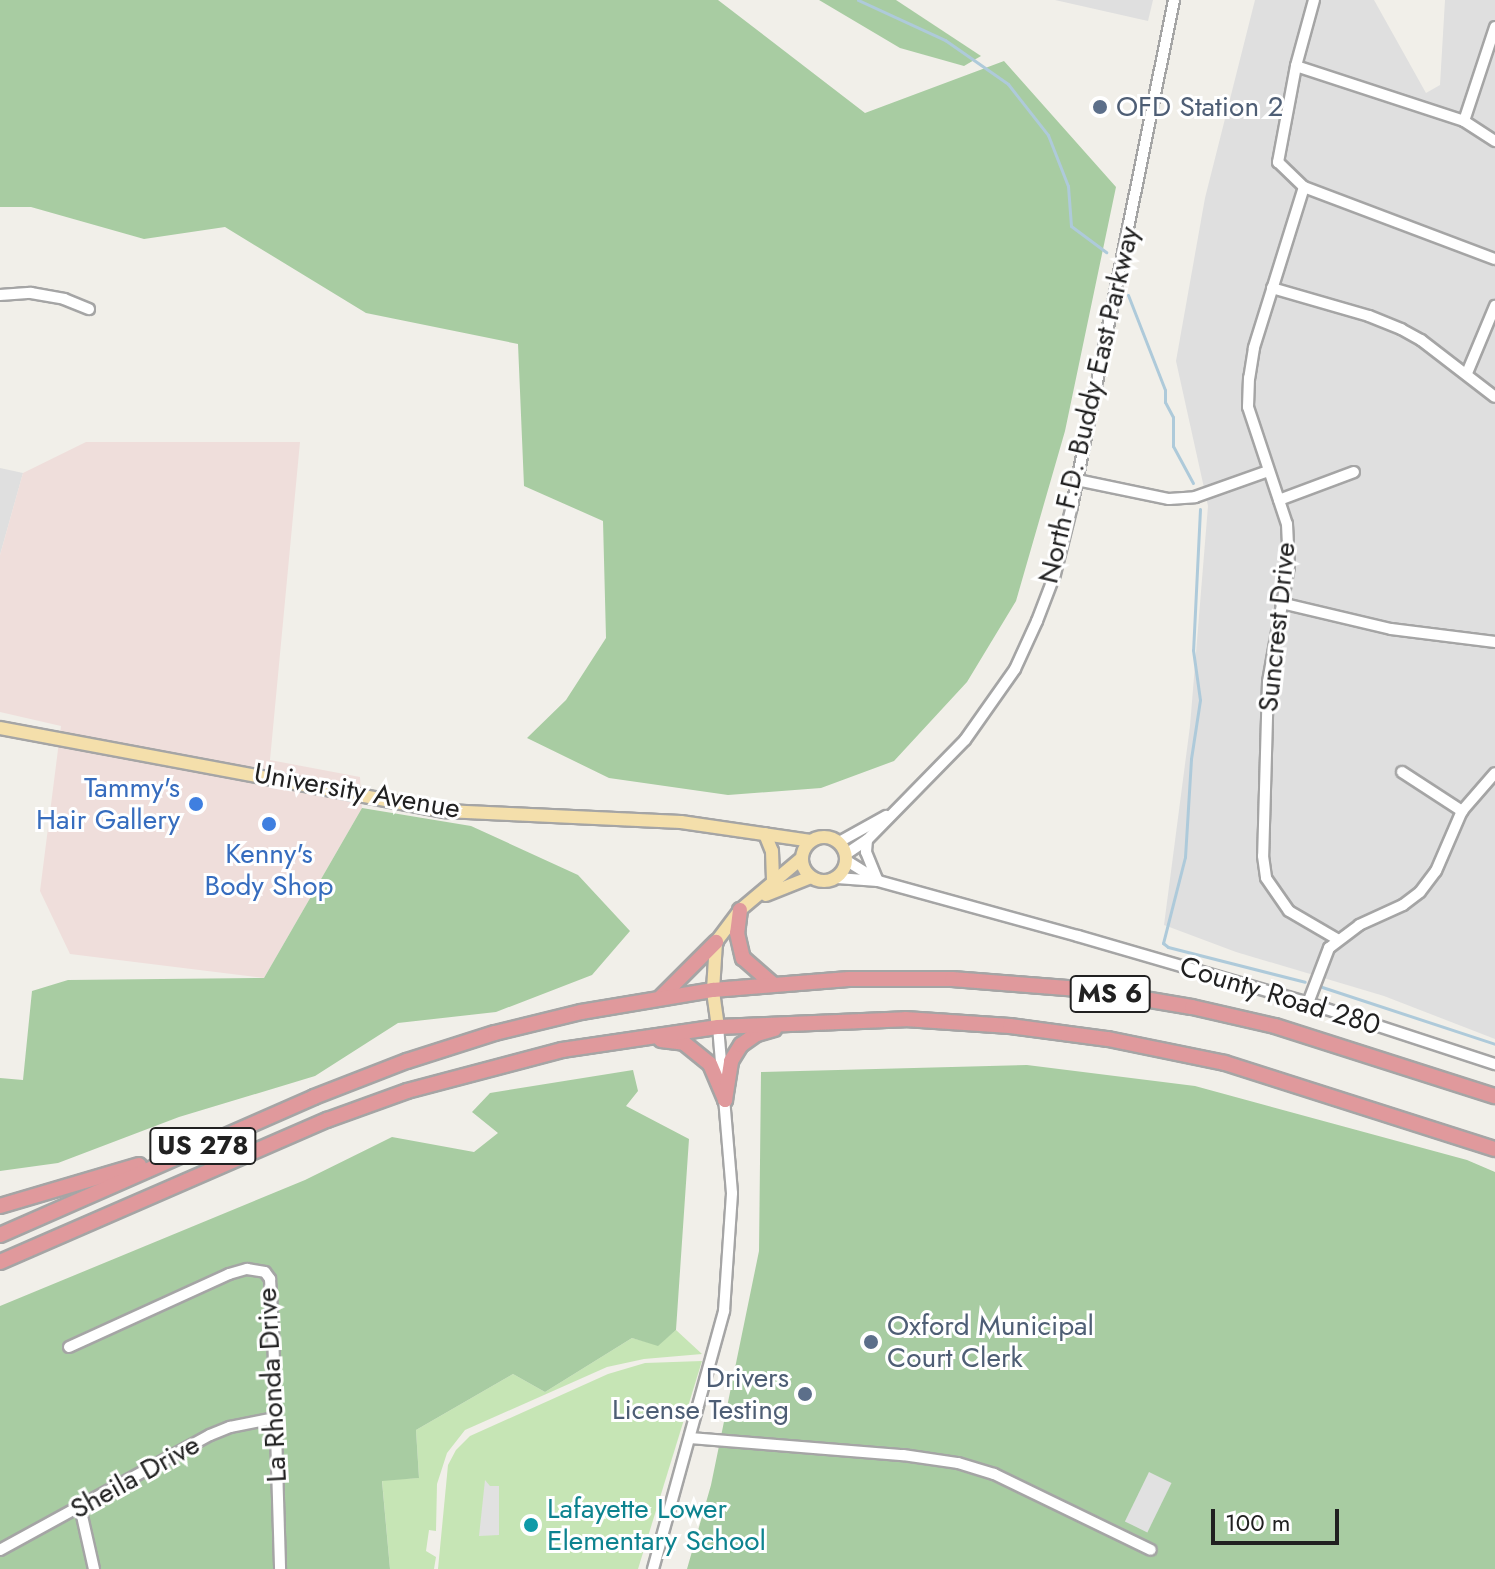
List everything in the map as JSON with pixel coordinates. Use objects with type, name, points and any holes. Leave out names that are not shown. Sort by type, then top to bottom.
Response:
[{"type":"highway","points":[[740,910],[737,933],[743,958],[774,985]]},
{"type":"highway","points":[[661,997],[716,942]]},
{"type":"highway","name":"MS 6","points":[[713,990],[849,979],[952,979],[1091,990],[1192,1007],[1275,1026],[1495,1096]]},
{"type":"highway","name":"US 278","points":[[0,1235],[215,1140],[407,1061],[495,1033],[661,997],[713,990]]},
{"type":"highway","name":"MS 6","points":[[718,1027],[801,1021],[905,1019],[1010,1026],[1108,1039],[1225,1063],[1495,1149]]},
{"type":"highway","points":[[725,1100],[731,1061],[741,1045],[757,1034],[801,1021]]},
{"type":"highway","name":"US 278","points":[[0,1262],[247,1154],[394,1096],[486,1069],[613,1042],[718,1027]]},
{"type":"highway","points":[[613,1042],[670,1040],[684,1043],[710,1064],[725,1100]]},
{"type":"highway","points":[[0,1206],[68,1188],[215,1140]]},
{"type":"main road","name":"University Avenue","points":[[0,728],[445,811],[681,822],[811,841]]},
{"type":"main road","name":"University Avenue","points":[[765,834],[802,856]]},
{"type":"main road","points":[[765,834],[772,851],[773,883]]},
{"type":"main road","points":[[718,1027],[713,990],[716,942],[740,910],[802,856],[811,841],[825,837],[839,842],[847,858],[837,878],[823,881],[811,877],[756,898]]},
{"type":"main road","points":[[802,856],[811,877]]},
{"type":"street","name":"North F.D. Buddy East Parkway","points":[[847,858],[965,740],[1015,669],[1055,574],[1077,480],[1174,0]]},
{"type":"street","points":[[1314,0],[1296,66],[1278,162],[1304,187],[1495,259]]},
{"type":"street","points":[[1464,121],[1495,27]]},
{"type":"street","points":[[1296,66],[1464,121],[1495,141]]},
{"type":"street","name":"Suncrest Drive","points":[[1304,187],[1254,348],[1248,400],[1287,524],[1289,566],[1268,682],[1263,814],[1266,877],[1289,911],[1337,939]]},
{"type":"street","points":[[1272,288],[1396,327],[1421,340],[1495,397]]},
{"type":"street","points":[[0,295],[31,293],[64,299],[89,309]]},
{"type":"street","points":[[1467,373],[1495,306]]},
{"type":"street","points":[[1077,480],[1169,499],[1195,497],[1268,471]]},
{"type":"street","points":[[1279,500],[1354,472]]},
{"type":"street","points":[[1281,603],[1391,629],[1495,642]]},
{"type":"street","points":[[1402,772],[1462,811]]},
{"type":"street","points":[[1308,1003],[1320,964],[1337,939],[1403,905],[1420,892],[1436,871],[1462,811],[1495,773]]},
{"type":"street","points":[[839,842],[895,811]]},
{"type":"street","points":[[867,840],[866,852],[878,881]]},
{"type":"street","points":[[847,858],[878,881]]},
{"type":"street","points":[[837,878],[878,881]]},
{"type":"street","name":"County Road 280","points":[[878,881],[1308,1003],[1495,1064]]},
{"type":"street","points":[[653,1569],[724,1311],[732,1193],[718,1027]]},
{"type":"street","name":"La Rhonda Drive","points":[[69,1347],[229,1274],[257,1269],[270,1279],[280,1569]]},
{"type":"street","name":"Sheila Drive","points":[[0,1550],[210,1435],[230,1427],[275,1418]]},
{"type":"street","points":[[690,1438],[903,1455],[958,1463],[994,1474],[1151,1550]]},
{"type":"street","points":[[80,1507],[94,1569]]},
{"type":"shaded area","points":[[1055,0],[1153,0],[1148,21]]},
{"type":"shaded area","points":[[1255,0],[1374,0],[1426,93],[1440,85],[1445,0],[1495,0],[1495,1039],[1384,996],[1236,952],[1164,925],[1190,726],[1208,506],[1176,361],[1205,198]]},
{"type":"shaded area","points":[[86,442],[300,442],[270,760],[360,777],[362,808],[264,978],[70,954],[40,891],[61,726],[0,712],[0,555],[23,473]]},
{"type":"shaded area","points":[[0,468],[23,473],[0,555]]},
{"type":"shaded area","points":[[1149,1472],[1171,1483],[1147,1532],[1125,1521]]},
{"type":"shaded area","points":[[485,1480],[490,1486],[499,1486],[499,1535],[479,1536]]},
{"type":"green space","points":[[0,0],[718,0],[865,113],[1004,61],[1116,187],[1065,431],[1016,601],[967,682],[894,761],[821,788],[728,795],[609,778],[527,738],[566,700],[606,638],[603,521],[524,486],[518,344],[366,313],[225,227],[144,239],[31,207],[0,207]]},
{"type":"green space","points":[[819,0],[896,0],[981,56],[964,66],[900,48]]},
{"type":"green space","points":[[362,808],[471,826],[578,875],[630,931],[592,975],[496,1012],[398,1023],[315,1076],[179,1117],[58,1163],[0,1171],[0,1078],[23,1080],[32,991],[68,980],[264,978]]},
{"type":"green space","points":[[1027,1065],[1195,1086],[1467,1160],[1495,1172],[1495,1569],[687,1569],[711,1485],[759,1251],[761,1072]]},
{"type":"green space","points":[[633,1070],[638,1091],[626,1106],[689,1139],[676,1330],[658,1346],[632,1338],[545,1392],[513,1374],[416,1430],[419,1478],[382,1481],[390,1569],[0,1569],[0,1306],[305,1180],[392,1137],[474,1152],[498,1133],[472,1112],[490,1093]]},
{"type":"green space","points":[[676,1330],[702,1354],[644,1359],[607,1367],[465,1430],[447,1453],[437,1484],[436,1531],[429,1530],[426,1551],[436,1557],[434,1569],[390,1569],[382,1480],[419,1478],[416,1430],[513,1374],[545,1392],[632,1338],[658,1345]]},
{"type":"green space","points":[[702,1361],[638,1569],[438,1569],[448,1465],[456,1450],[470,1436],[608,1374],[645,1363]]},
{"type":"waterway","points":[[858,0],[945,40],[1008,84],[1048,135],[1068,186],[1071,226],[1106,252]]},
{"type":"waterway","points":[[1128,295],[1165,390],[1165,402],[1173,417],[1173,446],[1193,483]]},
{"type":"waterway","points":[[1200,509],[1193,650],[1200,700],[1191,759],[1185,857],[1163,943],[1168,947],[1305,982]]},
{"type":"waterway","points":[[1322,987],[1495,1044]]},
{"type":"place","name":"OFD Station 2","points":[[1100,107]]},
{"type":"place","name":"Tammy's Hair Gallery","points":[[196,804]]},
{"type":"place","name":"Kenny's Body Shop","points":[[269,824]]},
{"type":"place","name":"Oxford Municipal Court Clerk","points":[[871,1342]]},
{"type":"place","name":"Drivers License Testing","points":[[805,1394]]},
{"type":"place","name":"Lafayette Lower Elementary School","points":[[531,1525]]}]
